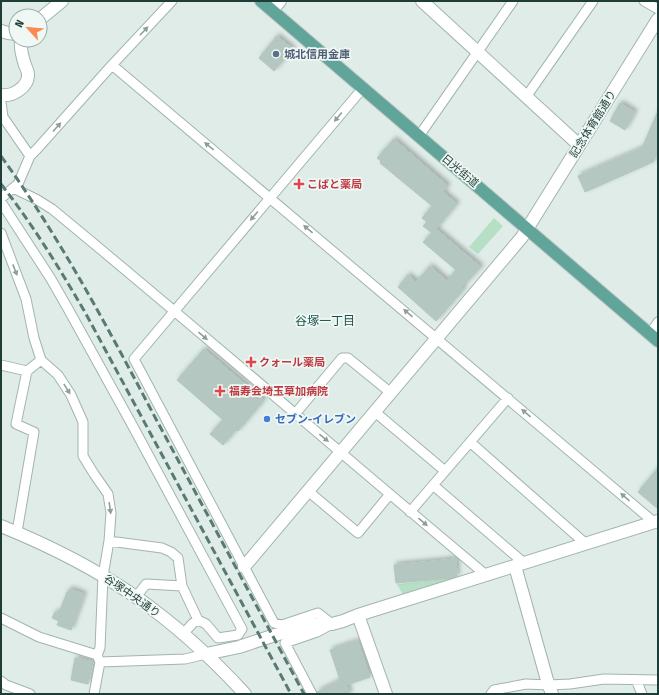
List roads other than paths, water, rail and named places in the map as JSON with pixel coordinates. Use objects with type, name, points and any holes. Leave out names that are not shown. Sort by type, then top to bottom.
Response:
[{"type":"main road","name":"日光街道","points":[[262,1],[276,5],[363,88],[654,337]]},
{"type":"street","points":[[48,12],[62,1]]},
{"type":"street","points":[[1,198],[18,184],[30,156],[37,150],[112,64],[172,1]]},
{"type":"street","points":[[422,1],[579,145]]},
{"type":"street","points":[[419,136],[513,1]]},
{"type":"street","points":[[526,97],[593,1]]},
{"type":"street","points":[[644,1],[658,9]]},
{"type":"street","name":"記念体育館通り","points":[[244,567],[522,237],[658,19]]},
{"type":"street","points":[[1,95],[8,96],[16,93],[26,82],[28,75],[20,48]]},
{"type":"street","points":[[112,64],[656,522]]},
{"type":"street","points":[[332,624],[318,613],[282,625],[274,623],[134,358],[363,88]]},
{"type":"street","points":[[1,102],[3,117],[30,156]]},
{"type":"street","points":[[13,188],[52,209],[486,575]]},
{"type":"street","points":[[1,202],[68,307],[138,435],[242,629],[238,636],[218,638],[206,624],[198,620],[182,586],[178,558],[171,552],[162,548],[109,541]]},
{"type":"street","points":[[1,234],[26,299],[34,338],[41,360],[58,375],[71,395],[83,422],[83,456],[108,494],[111,513],[109,541],[103,576],[100,648],[94,694]]},
{"type":"street","points":[[654,337],[658,322]]},
{"type":"street","points":[[295,414],[342,358],[348,358],[391,393]]},
{"type":"street","points":[[17,532],[34,432],[16,424],[27,371],[41,360]]},
{"type":"street","points":[[1,365],[27,371]]},
{"type":"street","points":[[410,512],[508,398]]},
{"type":"street","points":[[375,412],[445,471]]},
{"type":"street","points":[[470,442],[586,544]]},
{"type":"street","points":[[433,485],[519,564],[550,690]]},
{"type":"street","points":[[308,491],[358,533],[390,494]]},
{"type":"street","points":[[312,694],[285,643],[358,615],[656,522]]},
{"type":"street","name":"谷塚中央通り","points":[[1,526],[67,556],[136,597],[206,654],[245,694]]},
{"type":"street","points":[[136,597],[146,584],[182,586]]},
{"type":"street","points":[[358,615],[386,694]]},
{"type":"street","points":[[1,618],[39,637],[98,659],[193,658],[239,647],[308,626],[332,624]]},
{"type":"street","points":[[183,634],[198,620]]},
{"type":"street","points":[[491,694],[494,690],[526,684],[550,690],[570,684],[604,679],[658,680]]},
{"type":"street","points":[[636,680],[642,694]]},
{"type":"street","points":[[1,681],[6,685],[30,694]]},
{"type":"railway","points":[[1,156],[23,187],[84,286],[304,694]]},
{"type":"railway","points":[[1,184],[46,248],[86,314],[291,694]]},
{"type":"place","name":"城北信用金庫","points":[[276,54]]},
{"type":"place","name":"こばと薬局","points":[[299,184]]},
{"type":"place","name":"クォール薬局","points":[[251,362]]},
{"type":"place","name":"福寿会埼玉草加病院","points":[[220,391]]},
{"type":"place","name":"セブン-イレブン","points":[[267,419]]},
{"type":"district","name":"谷塚一丁目","points":[[325,321]]}]
